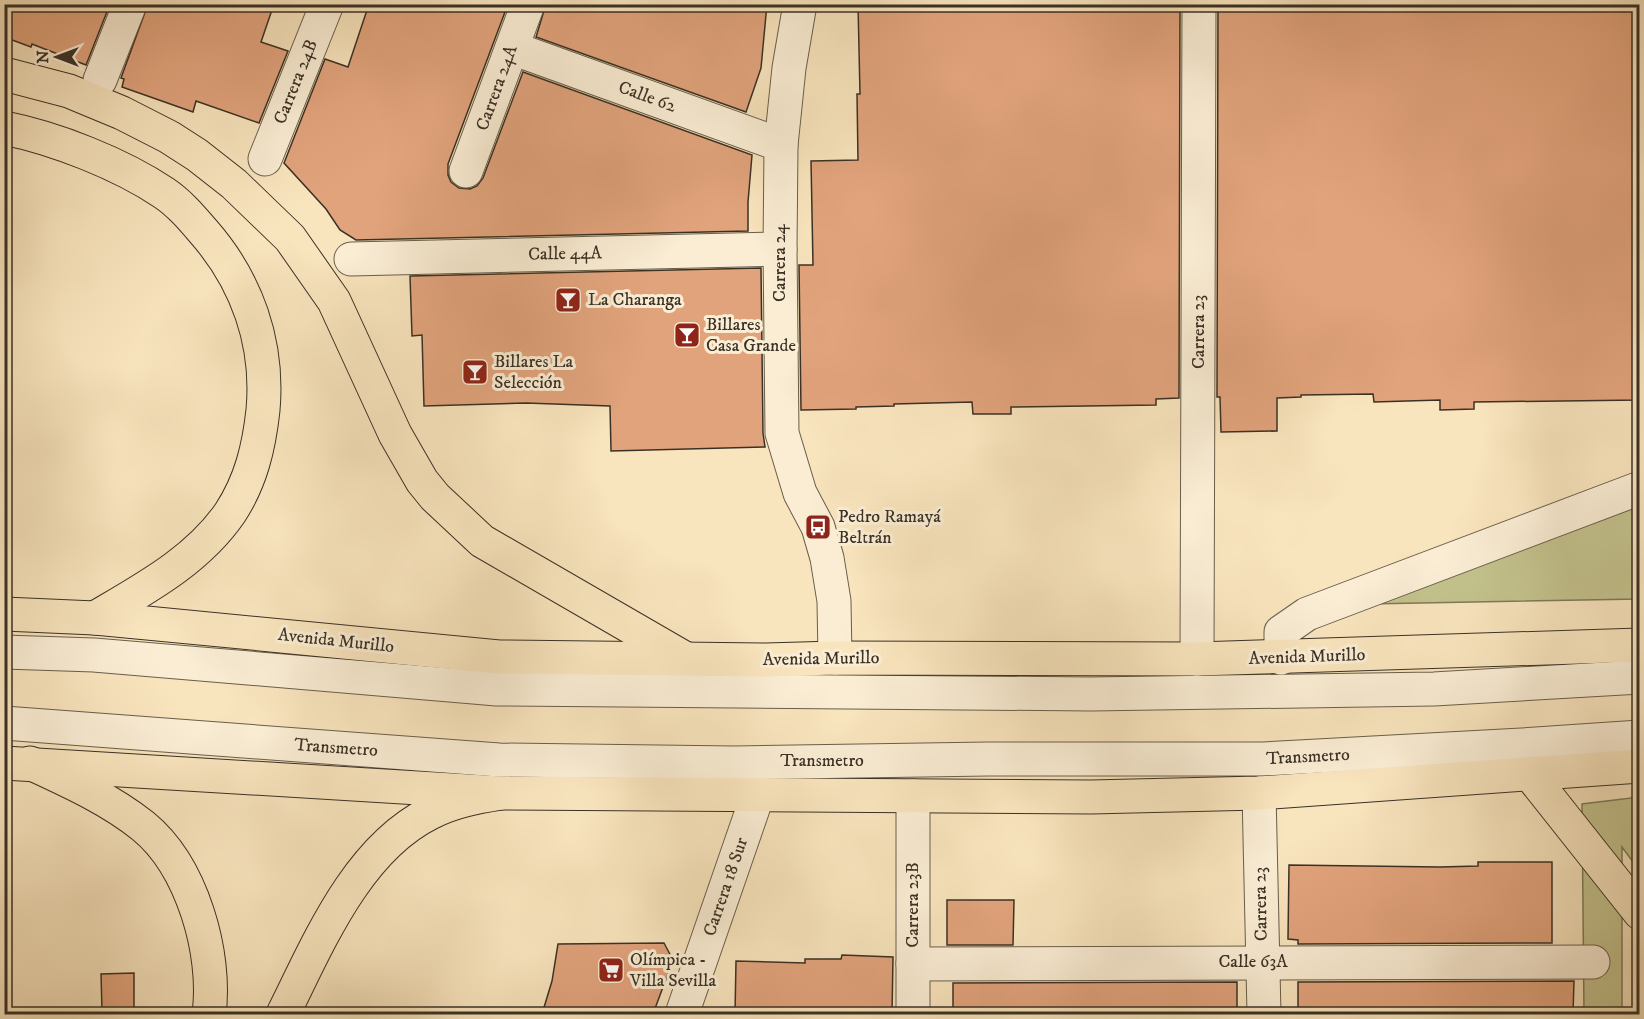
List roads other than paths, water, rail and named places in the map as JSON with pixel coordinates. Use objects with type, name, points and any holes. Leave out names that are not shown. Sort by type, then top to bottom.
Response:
[{"type":"main road","points":[[4,74],[69,91],[122,113],[169,137],[197,155],[234,184],[290,238],[334,301],[395,434],[422,481],[435,497],[482,541],[686,658]]},
{"type":"main road","points":[[4,128],[70,147],[124,170],[165,194],[187,213],[235,274],[253,315],[260,341],[264,376],[261,426],[256,454],[239,498],[215,531],[186,558],[159,579],[95,618]]},
{"type":"main road","name":"Avenida Murillo","points":[[4,614],[95,618],[499,657],[766,660],[835,658],[1197,659],[1640,645]]},
{"type":"main road","points":[[17,763],[501,793],[1091,797],[1259,793],[1640,766]]},
{"type":"main road","points":[[17,763],[82,788],[114,805],[143,826],[171,858],[191,895],[201,925],[211,986],[209,1014]]},
{"type":"main road","points":[[1529,773],[1640,913]]},
{"type":"main road","points":[[284,1014],[302,974],[346,897],[359,876],[386,845],[399,833],[430,813],[468,799],[501,793]]},
{"type":"street","points":[[100,80],[130,4]]},
{"type":"street","name":"Carrera 24B","points":[[265,159],[327,4]]},
{"type":"street","name":"Carrera 24A","points":[[466,171],[528,4]]},
{"type":"street","name":"Carrera 24","points":[[800,4],[789,68],[781,145],[782,433],[800,493],[818,527],[827,558],[834,601],[835,658]]},
{"type":"street","name":"Carrera 23","points":[[1197,659],[1199,4]]},
{"type":"street","name":"Calle 62","points":[[512,48],[781,145]]},
{"type":"street","name":"Calle 44A","points":[[351,259],[780,249]]},
{"type":"street","points":[[1281,658],[1281,632],[1307,614],[1640,488]]},
{"type":"street","points":[[4,652],[94,655],[497,688],[1091,694],[1434,689],[1640,677]]},
{"type":"street","name":"Transmetro","points":[[4,723],[499,760],[734,763],[988,759],[1263,759],[1640,737]]},
{"type":"street","name":"Carrera 23","points":[[1259,793],[1264,1014]]},
{"type":"street","name":"Carrera 18 Sur","points":[[682,1014],[758,794]]},
{"type":"street","name":"Carrera 23B","points":[[913,796],[913,1014]]},
{"type":"street","name":"Calle 63A","points":[[913,964],[1593,962]]},
{"type":"place","name":"La Charanga","points":[[568,300]]},
{"type":"place","name":"Billares Casa Grande","points":[[687,335]]},
{"type":"place","name":"Billares La Selección","points":[[475,372]]},
{"type":"place","name":"Pedro Ramayá Beltrán","points":[[818,527]]},
{"type":"place","name":"Olímpica - Villa Sevilla","points":[[611,970]]}]
